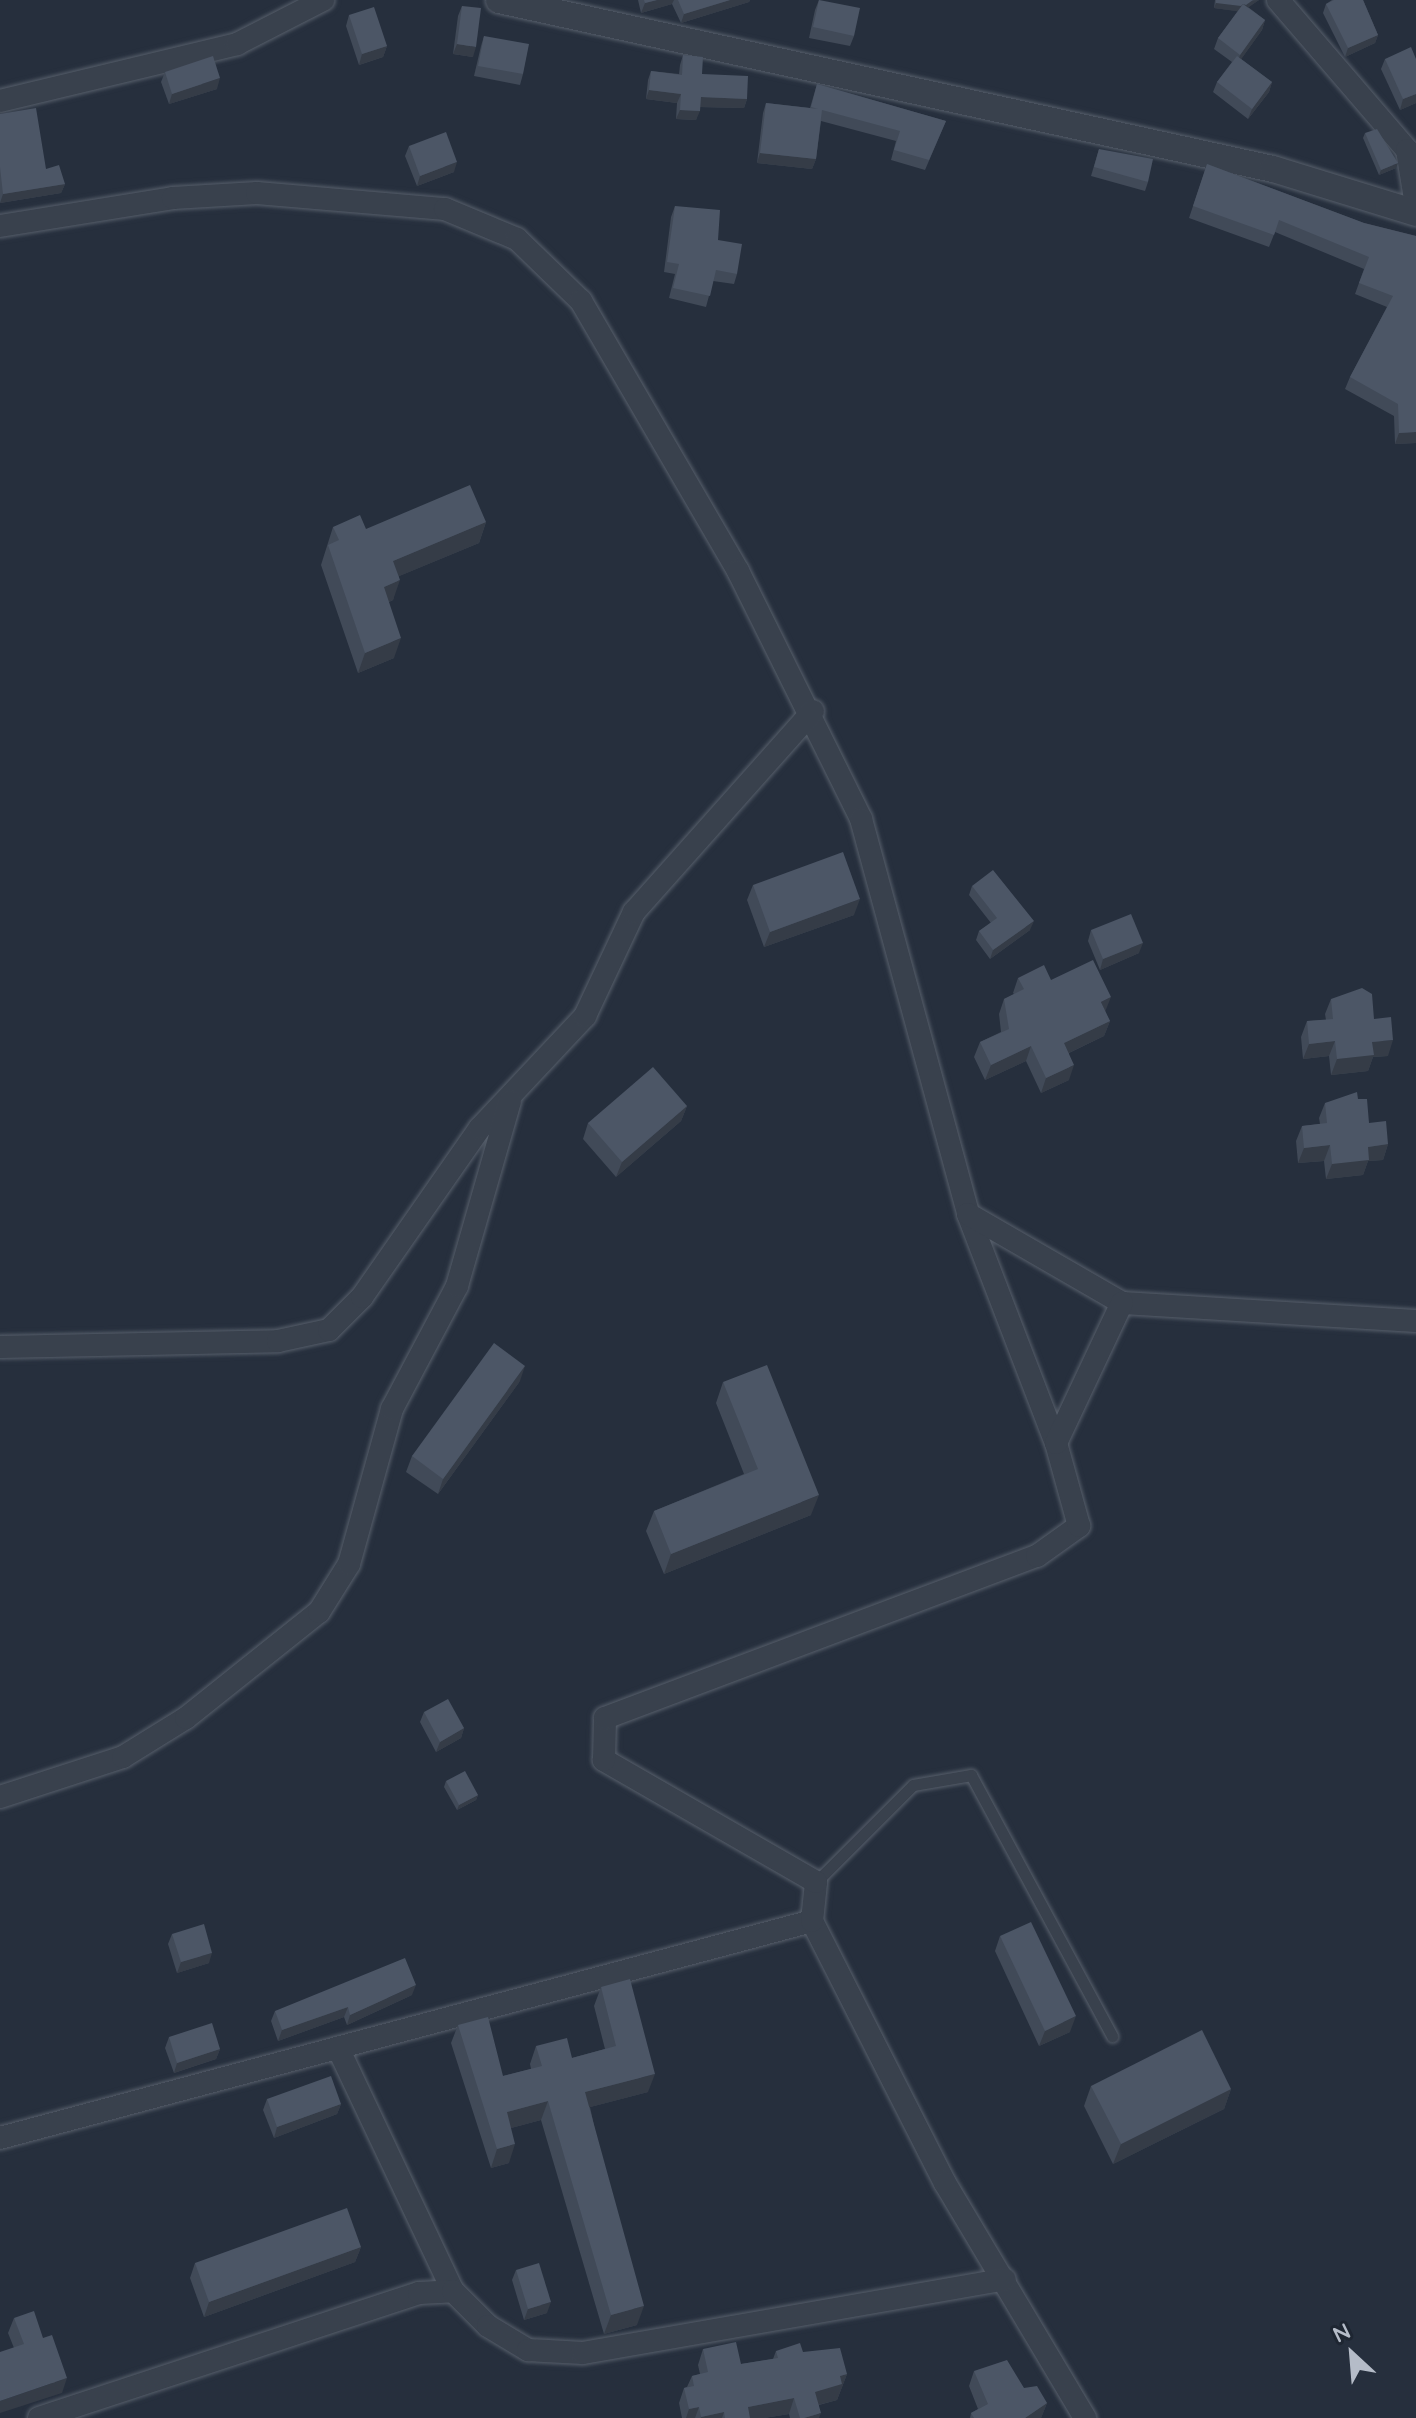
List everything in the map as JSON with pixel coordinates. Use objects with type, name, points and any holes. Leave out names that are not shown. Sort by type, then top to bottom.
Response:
[{"type":"street","points":[[0,101],[237,44],[323,0]]},
{"type":"street","points":[[499,0],[1273,169],[1416,213]]},
{"type":"street","points":[[1278,0],[1407,150],[1416,205]]},
{"type":"street","points":[[0,226],[173,198],[257,193],[445,209],[517,239],[581,301],[813,711],[861,819],[968,1214],[1056,1443],[1079,1526],[1037,1556],[605,1718],[604,1760],[816,1882],[812,1921],[945,2183],[1005,2279],[1085,2418]]},
{"type":"street","points":[[0,1347],[278,1341],[329,1330],[362,1297],[512,1094],[585,1016],[634,912],[813,711]]},
{"type":"street","points":[[0,1797],[123,1757],[186,1718],[319,1612],[349,1564],[392,1409],[457,1286],[512,1094]]},
{"type":"street","points":[[968,1214],[1122,1303],[1416,1321]]},
{"type":"street","points":[[1056,1443],[1122,1303]]},
{"type":"street","points":[[0,2138],[812,1921]]},
{"type":"street","points":[[338,2048],[453,2291],[488,2326],[528,2350],[583,2353],[1005,2279]]},
{"type":"street","points":[[39,2418],[419,2293],[453,2291]]},
{"type":"lane","points":[[816,1882],[913,1785],[971,1775],[1112,2036]]},
{"type":"building","points":[[678,0],[730,0],[684,14]]},
{"type":"building","points":[[819,0],[860,8],[854,36],[813,27]]},
{"type":"building","points":[[1216,0],[1253,0],[1241,6],[1216,3]]},
{"type":"building","points":[[1334,0],[1363,0],[1378,35],[1348,48],[1326,4]]},
{"type":"building","points":[[1243,4],[1265,20],[1240,55],[1218,38]]},
{"type":"building","points":[[462,6],[481,8],[476,47],[457,44]]},
{"type":"building","points":[[374,7],[387,46],[362,54],[349,15]]},
{"type":"building","points":[[484,36],[529,44],[523,74],[478,66]]},
{"type":"building","points":[[1411,47],[1416,59],[1416,94],[1403,99],[1385,59]]},
{"type":"building","points":[[683,55],[703,57],[702,74],[748,76],[747,99],[701,97],[700,111],[680,110],[681,94],[649,90],[651,71],[682,75]]},
{"type":"building","points":[[213,56],[220,78],[172,94],[165,72]]},
{"type":"building","points":[[1237,56],[1272,82],[1252,109],[1217,82]]},
{"type":"building","points":[[817,84],[946,121],[929,160],[894,150],[900,131],[822,110],[816,159],[760,153],[766,103],[818,109],[811,107]]},
{"type":"building","points":[[36,108],[46,169],[59,165],[65,184],[3,194],[0,114]]},
{"type":"building","points":[[1377,129],[1398,163],[1381,170],[1365,133]]},
{"type":"building","points":[[446,132],[457,162],[420,176],[409,146]]},
{"type":"building","points":[[1099,149],[1153,159],[1148,182],[1094,167]]},
{"type":"building","points":[[1207,164],[1364,223],[1416,236],[1416,432],[1399,433],[1398,404],[1350,377],[1393,296],[1359,283],[1369,257],[1279,220],[1274,235],[1193,206]]},
{"type":"building","points":[[675,206],[720,210],[718,240],[742,244],[737,274],[716,270],[710,296],[673,288],[679,264],[667,262]]},
{"type":"building","points":[[470,485],[486,522],[393,561],[400,580],[384,587],[401,638],[365,653],[328,545],[339,540],[333,527],[360,515],[366,529]]},
{"type":"building","points":[[843,852],[860,899],[770,932],[753,885]]},
{"type":"building","points":[[993,870],[1034,921],[993,950],[979,931],[997,918],[972,886]]},
{"type":"building","points":[[1131,914],[1143,943],[1103,959],[1091,930]]},
{"type":"building","points":[[1093,960],[1111,997],[1101,1002],[1110,1021],[1064,1043],[1074,1065],[1046,1078],[1031,1046],[991,1065],[980,1042],[1009,1029],[1004,999],[1024,989],[1018,978],[1044,965],[1051,980]]},
{"type":"building","points":[[1362,988],[1372,994],[1374,1019],[1391,1017],[1393,1040],[1372,1042],[1374,1055],[1337,1059],[1335,1041],[1309,1044],[1307,1021],[1333,1019],[1331,999]]},
{"type":"building","points":[[653,1067],[687,1106],[622,1162],[588,1123]]},
{"type":"building","points":[[1357,1092],[1358,1099],[1367,1099],[1369,1123],[1386,1121],[1388,1144],[1368,1147],[1369,1160],[1332,1164],[1330,1145],[1304,1148],[1302,1126],[1327,1123],[1325,1103]]},
{"type":"building","points":[[494,1343],[525,1366],[443,1479],[412,1456]]},
{"type":"building","points":[[767,1365],[819,1495],[671,1554],[654,1511],[758,1469],[723,1382]]},
{"type":"building","points":[[448,1699],[464,1728],[440,1742],[424,1712]]},
{"type":"building","points":[[465,1771],[478,1795],[459,1805],[446,1781]]},
{"type":"building","points":[[1031,1922],[1076,2016],[1045,2031],[1000,1936]]},
{"type":"building","points":[[204,1924],[212,1953],[181,1962],[172,1934]]},
{"type":"building","points":[[405,1958],[416,1985],[350,2015],[348,2007],[282,2030],[275,2011]]},
{"type":"building","points":[[630,1979],[655,2074],[585,2092],[644,2306],[611,2315],[548,2101],[507,2112],[515,2144],[497,2149],[458,2025],[488,2017],[503,2076],[542,2066],[536,2046],[567,2038],[572,2058],[616,2046],[601,1987]]},
{"type":"building","points":[[212,2023],[220,2049],[177,2063],[169,2037]]},
{"type":"building","points":[[1202,2030],[1231,2089],[1121,2144],[1091,2086]]},
{"type":"building","points":[[331,2076],[341,2104],[277,2127],[267,2099]]},
{"type":"building","points":[[347,2208],[361,2247],[209,2302],[195,2263]]},
{"type":"building","points":[[539,2263],[551,2302],[528,2309],[516,2270]]},
{"type":"building","points":[[34,2311],[43,2338],[52,2335],[67,2378],[0,2401],[0,2352],[24,2344],[14,2318]]},
{"type":"building","points":[[736,2342],[741,2364],[778,2358],[776,2351],[800,2343],[803,2352],[840,2348],[847,2374],[840,2376],[842,2384],[815,2392],[821,2413],[800,2418],[794,2398],[748,2407],[750,2418],[725,2418],[724,2412],[701,2417],[699,2407],[689,2409],[684,2388],[694,2386],[692,2376],[708,2372],[703,2349]]},
{"type":"building","points":[[1007,2360],[1024,2388],[1037,2386],[1047,2403],[1025,2418],[974,2418],[971,2413],[988,2404],[974,2371]]}]
